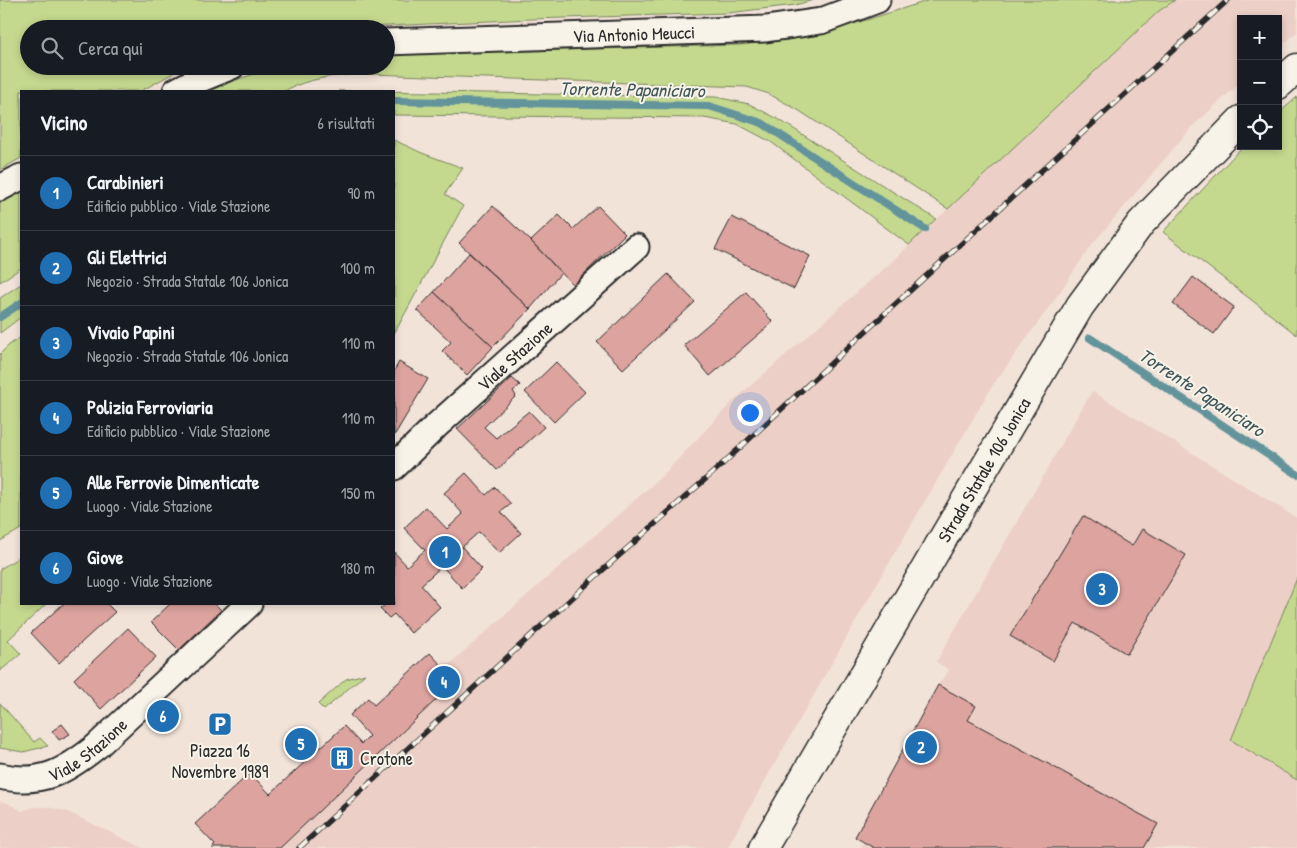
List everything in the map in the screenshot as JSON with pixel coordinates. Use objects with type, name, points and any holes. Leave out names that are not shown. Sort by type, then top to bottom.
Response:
[{"type":"main road","points":[[1282,81],[1297,68]]},
{"type":"main road","name":"Strada Statale 106 Jonica","points":[[763,848],[1080,306],[1141,223],[1237,124]]},
{"type":"street","name":"Via Antonio Meucci","points":[[395,42],[766,29],[821,21],[877,0]]},
{"type":"street","points":[[178,90],[210,75]]},
{"type":"street","points":[[0,188],[20,178]]},
{"type":"street","name":"Viale Stazione","points":[[395,465],[636,247]]},
{"type":"street","name":"Viale Stazione","points":[[0,776],[41,778],[67,768],[83,757],[247,605]]},
{"type":"shaded area","points":[[1175,0],[1297,0],[1297,32],[1282,45],[1282,15],[1237,15],[1237,86],[1191,128],[1090,247],[991,388],[727,848],[280,848],[456,682],[444,669],[663,475],[732,402],[889,264],[1159,11]]},
{"type":"shaded area","points":[[1092,391],[1297,518],[1297,578],[1231,740],[1297,780],[1297,848],[860,848],[864,842],[855,837],[938,685],[949,670],[936,662]]},
{"type":"shaded area","points":[[0,801],[22,811],[34,807],[48,807],[66,811],[143,848],[0,848]]},
{"type":"green space","points":[[0,0],[814,0],[795,5],[728,13],[395,26],[395,20],[20,20],[20,75],[170,75],[143,90],[20,90],[20,159],[0,170]]},
{"type":"green space","points":[[930,0],[1175,0],[1159,11],[948,209],[798,110],[769,94],[747,87],[395,75],[395,55],[738,45],[787,40],[844,27]]},
{"type":"green space","points":[[251,75],[344,75],[303,83],[287,90],[207,90]]},
{"type":"green space","points":[[395,91],[716,97],[749,104],[778,119],[936,219],[909,245],[771,142],[737,124],[704,118],[395,115]]},
{"type":"green space","points":[[1297,97],[1297,335],[1163,232],[1239,150],[1282,150],[1282,110]]},
{"type":"green space","points":[[395,140],[463,168],[445,194],[463,206],[395,332]]},
{"type":"green space","points":[[20,193],[20,269],[0,282],[0,203]]},
{"type":"green space","points":[[20,285],[20,318],[0,333],[0,298]]},
{"type":"green space","points":[[20,338],[20,530],[0,541],[0,354]]},
{"type":"green space","points":[[20,557],[20,605],[45,605],[8,640],[21,654],[0,671],[0,569]]},
{"type":"green space","points":[[1297,578],[1297,780],[1231,740]]},
{"type":"green space","points":[[365,674],[324,710],[318,704],[346,679]]},
{"type":"green space","points":[[0,703],[34,742],[40,738],[48,746],[23,752],[0,748]]},
{"type":"building","points":[[493,206],[531,241],[561,273],[530,309],[459,243]]},
{"type":"building","points":[[598,206],[625,234],[573,285],[531,241],[559,215],[573,229]]},
{"type":"building","points":[[732,217],[810,256],[794,289],[715,249]]},
{"type":"building","points":[[469,253],[530,309],[493,347],[434,292]]},
{"type":"building","points":[[668,274],[695,302],[623,369],[597,342]]},
{"type":"building","points":[[1193,277],[1234,307],[1214,334],[1173,304]]},
{"type":"building","points":[[434,292],[493,347],[467,375],[442,351],[451,342],[417,310]]},
{"type":"building","points":[[746,292],[773,322],[710,376],[684,345]]},
{"type":"building","points":[[399,362],[428,379],[395,434],[395,369]]},
{"type":"building","points":[[556,362],[585,392],[554,422],[525,392]]},
{"type":"building","points":[[512,378],[520,385],[513,391],[516,396],[484,427],[496,438],[529,411],[544,427],[497,470],[457,429]]},
{"type":"building","points":[[466,473],[486,495],[495,487],[511,504],[501,512],[521,533],[499,553],[479,532],[462,547],[482,569],[462,588],[442,566],[421,585],[440,607],[411,633],[394,614],[389,618],[380,609],[385,605],[395,605],[395,553],[407,566],[425,550],[404,528],[426,507],[447,529],[463,514],[444,493]]},
{"type":"building","points":[[1083,516],[1132,546],[1142,529],[1186,555],[1127,654],[1075,623],[1053,661],[1010,636]]},
{"type":"building","points":[[62,605],[108,605],[115,612],[59,663],[31,633]]},
{"type":"building","points":[[169,605],[216,605],[221,610],[179,650],[151,622]]},
{"type":"building","points":[[128,628],[156,657],[101,709],[74,679]]},
{"type":"building","name":"Crotone","points":[[430,653],[456,681],[280,848],[212,848],[215,845],[195,824],[250,773],[270,794],[344,726],[361,744],[369,736],[350,715],[368,698],[374,705]]},
{"type":"building","points":[[938,685],[976,706],[968,720],[1158,824],[1144,848],[874,848],[855,837]]},
{"type":"building","points":[[62,724],[70,734],[59,740],[52,731]]},
{"type":"waterway","name":"Torrente Papaniciaro","points":[[395,101],[709,106],[762,123],[925,229]]},
{"type":"waterway","name":"Torrente Papaniciaro","points":[[0,317],[20,304]]},
{"type":"waterway","name":"Torrente Papaniciaro","points":[[1090,338],[1297,474]]},
{"type":"railway","points":[[299,848],[596,576],[717,469],[1228,0]]},
{"type":"place","name":"Carabinieri","points":[[445,552]]},
{"type":"place","name":"Vivaio Papini","points":[[1102,589]]},
{"type":"place","name":"Polizia Ferroviaria","points":[[444,682]]},
{"type":"place","name":"Giove","points":[[163,716]]},
{"type":"place","name":"Piazza 16 Novembre 1989","points":[[220,724]]},
{"type":"place","name":"Alle Ferrovie Dimenticate","points":[[301,744]]},
{"type":"place","name":"Gli Elettrici","points":[[921,747]]},
{"type":"place","name":"Crotone","points":[[342,758]]}]
